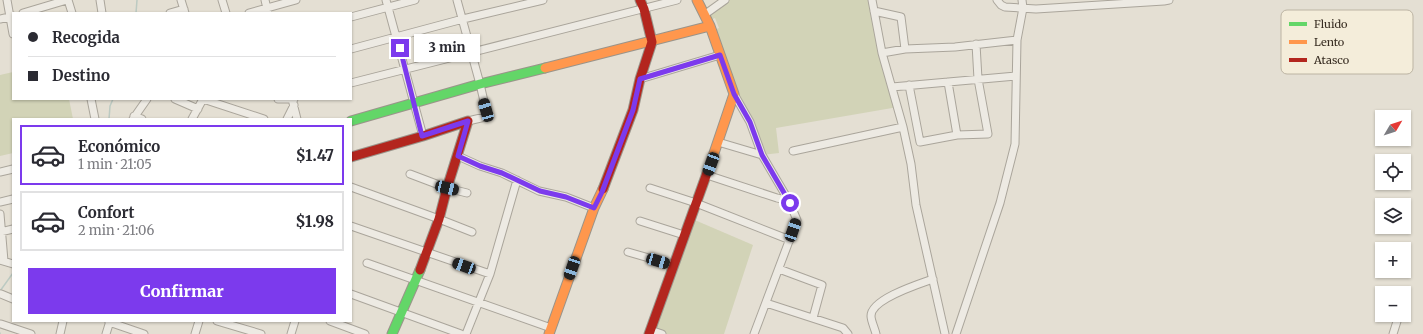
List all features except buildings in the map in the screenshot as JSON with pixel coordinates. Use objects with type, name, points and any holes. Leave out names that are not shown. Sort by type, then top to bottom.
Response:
[{"type":"street","points":[[0,19],[11,16],[7,0]]},
{"type":"street","points":[[26,12],[68,0],[72,12]]},
{"type":"street","points":[[100,0],[102,12]]},
{"type":"street","points":[[181,0],[184,11]]},
{"type":"street","points":[[222,0],[226,12]]},
{"type":"street","points":[[265,0],[268,11],[296,0]]},
{"type":"street","points":[[386,0],[422,136]]},
{"type":"street","points":[[352,17],[415,0]]},
{"type":"street","points":[[352,157],[485,117],[486,110],[480,84],[457,0]]},
{"type":"street","points":[[352,49],[463,19],[543,0]]},
{"type":"street","points":[[352,83],[472,53],[642,4],[676,0]]},
{"type":"street","points":[[697,0],[710,26],[734,94],[750,122],[762,155],[789,201],[797,220],[755,334]]},
{"type":"street","points":[[704,14],[725,0]]},
{"type":"street","points":[[872,0],[882,53],[903,127],[911,164],[916,205],[946,334]]},
{"type":"street","points":[[998,0],[1001,5],[1006,7],[1036,9],[1169,0]]},
{"type":"street","points":[[956,334],[1000,204],[1015,144],[1016,76],[1018,40],[1023,8],[1022,0]]},
{"type":"street","points":[[367,263],[550,331],[594,208],[602,192],[633,110],[640,79],[652,42],[642,4]]},
{"type":"street","points":[[874,11],[902,17],[906,49]]},
{"type":"street","points":[[352,121],[480,84],[652,42],[710,26]]},
{"type":"street","points":[[882,53],[906,49],[955,47],[1018,40]]},
{"type":"street","points":[[909,85],[920,142],[957,135],[988,134],[978,79],[976,44]]},
{"type":"street","points":[[640,79],[720,55]]},
{"type":"street","points":[[892,87],[1016,76]]},
{"type":"street","points":[[948,82],[957,135]]},
{"type":"street","points":[[662,334],[650,332],[707,175],[734,94]]},
{"type":"street","points":[[91,100],[95,118]]},
{"type":"street","points":[[133,118],[146,100]]},
{"type":"street","points":[[178,100],[198,109]]},
{"type":"street","points":[[193,118],[202,100]]},
{"type":"street","points":[[206,100],[261,118]]},
{"type":"street","points":[[287,118],[293,101]]},
{"type":"street","points":[[293,101],[297,118]]},
{"type":"street","points":[[392,334],[416,281],[439,219],[468,121]]},
{"type":"street","points":[[793,151],[903,127]]},
{"type":"street","points":[[718,142],[762,155]]},
{"type":"street","points":[[458,156],[540,191],[566,197],[594,208]]},
{"type":"street","points":[[0,172],[12,169]]},
{"type":"street","points":[[410,174],[447,188],[467,193]]},
{"type":"street","points":[[707,175],[789,201]]},
{"type":"street","points":[[466,334],[490,274],[517,180]]},
{"type":"street","points":[[352,187],[472,232]]},
{"type":"street","points":[[650,188],[696,203],[790,240]]},
{"type":"street","points":[[0,202],[12,199]]},
{"type":"street","points":[[0,214],[2,260],[12,264]]},
{"type":"street","points":[[640,221],[684,236]]},
{"type":"street","points":[[352,226],[490,274]]},
{"type":"street","points":[[1,231],[12,230]]},
{"type":"street","points":[[628,252],[673,266]]},
{"type":"street","points":[[779,269],[822,285],[813,318]]},
{"type":"street","points":[[876,334],[871,316],[873,309],[886,298],[933,279]]},
{"type":"street","points":[[1,294],[12,299]]},
{"type":"street","points":[[352,294],[461,334]]},
{"type":"street","points":[[766,303],[843,328],[848,334]]},
{"type":"street","points":[[60,334],[63,322]]},
{"type":"street","points":[[106,334],[109,322],[144,334]]},
{"type":"street","points":[[195,334],[199,322]]},
{"type":"street","points":[[220,322],[261,334]]},
{"type":"street","points":[[291,334],[295,322]]},
{"type":"street","points":[[333,322],[365,334]]},
{"type":"street","points":[[1393,334],[1397,322]]},
{"type":"street","points":[[1,324],[31,334]]},
{"type":"green space","points":[[725,0],[872,0],[898,107],[776,128],[779,153],[762,155],[734,94],[712,31],[719,28],[715,18],[708,21],[704,15]]},
{"type":"green space","points":[[12,72],[12,100],[69,100],[73,118],[12,118],[12,153],[0,156],[0,75]]},
{"type":"green space","points":[[690,218],[753,245],[724,334],[662,334],[650,330]]},
{"type":"waterway","points":[[136,12],[137,0]]},
{"type":"waterway","points":[[109,118],[110,106],[113,100]]},
{"type":"waterway","points":[[0,291],[12,274]]},
{"type":"traffic: fast","points":[[352,121],[480,84],[545,68]]},
{"type":"traffic: fast","points":[[392,334],[420,270]]},
{"type":"traffic: slow","points":[[697,0],[710,26],[734,94],[711,162]]},
{"type":"traffic: slow","points":[[545,68],[710,26]]},
{"type":"traffic: slow","points":[[549,334],[594,208],[603,189]]},
{"type":"traffic: jam","points":[[603,189],[633,110],[640,79],[652,42],[644,9],[640,0]]},
{"type":"traffic: jam","points":[[352,157],[468,121],[439,219],[420,270]]},
{"type":"traffic: jam","points":[[649,334],[711,162]]},
{"type":"route","points":[[400,48],[422,136],[468,121],[458,156],[480,166],[502,173],[540,191],[566,197],[594,208],[602,192],[633,110],[640,79],[720,55],[734,94],[750,122],[762,155],[790,203]]}]
